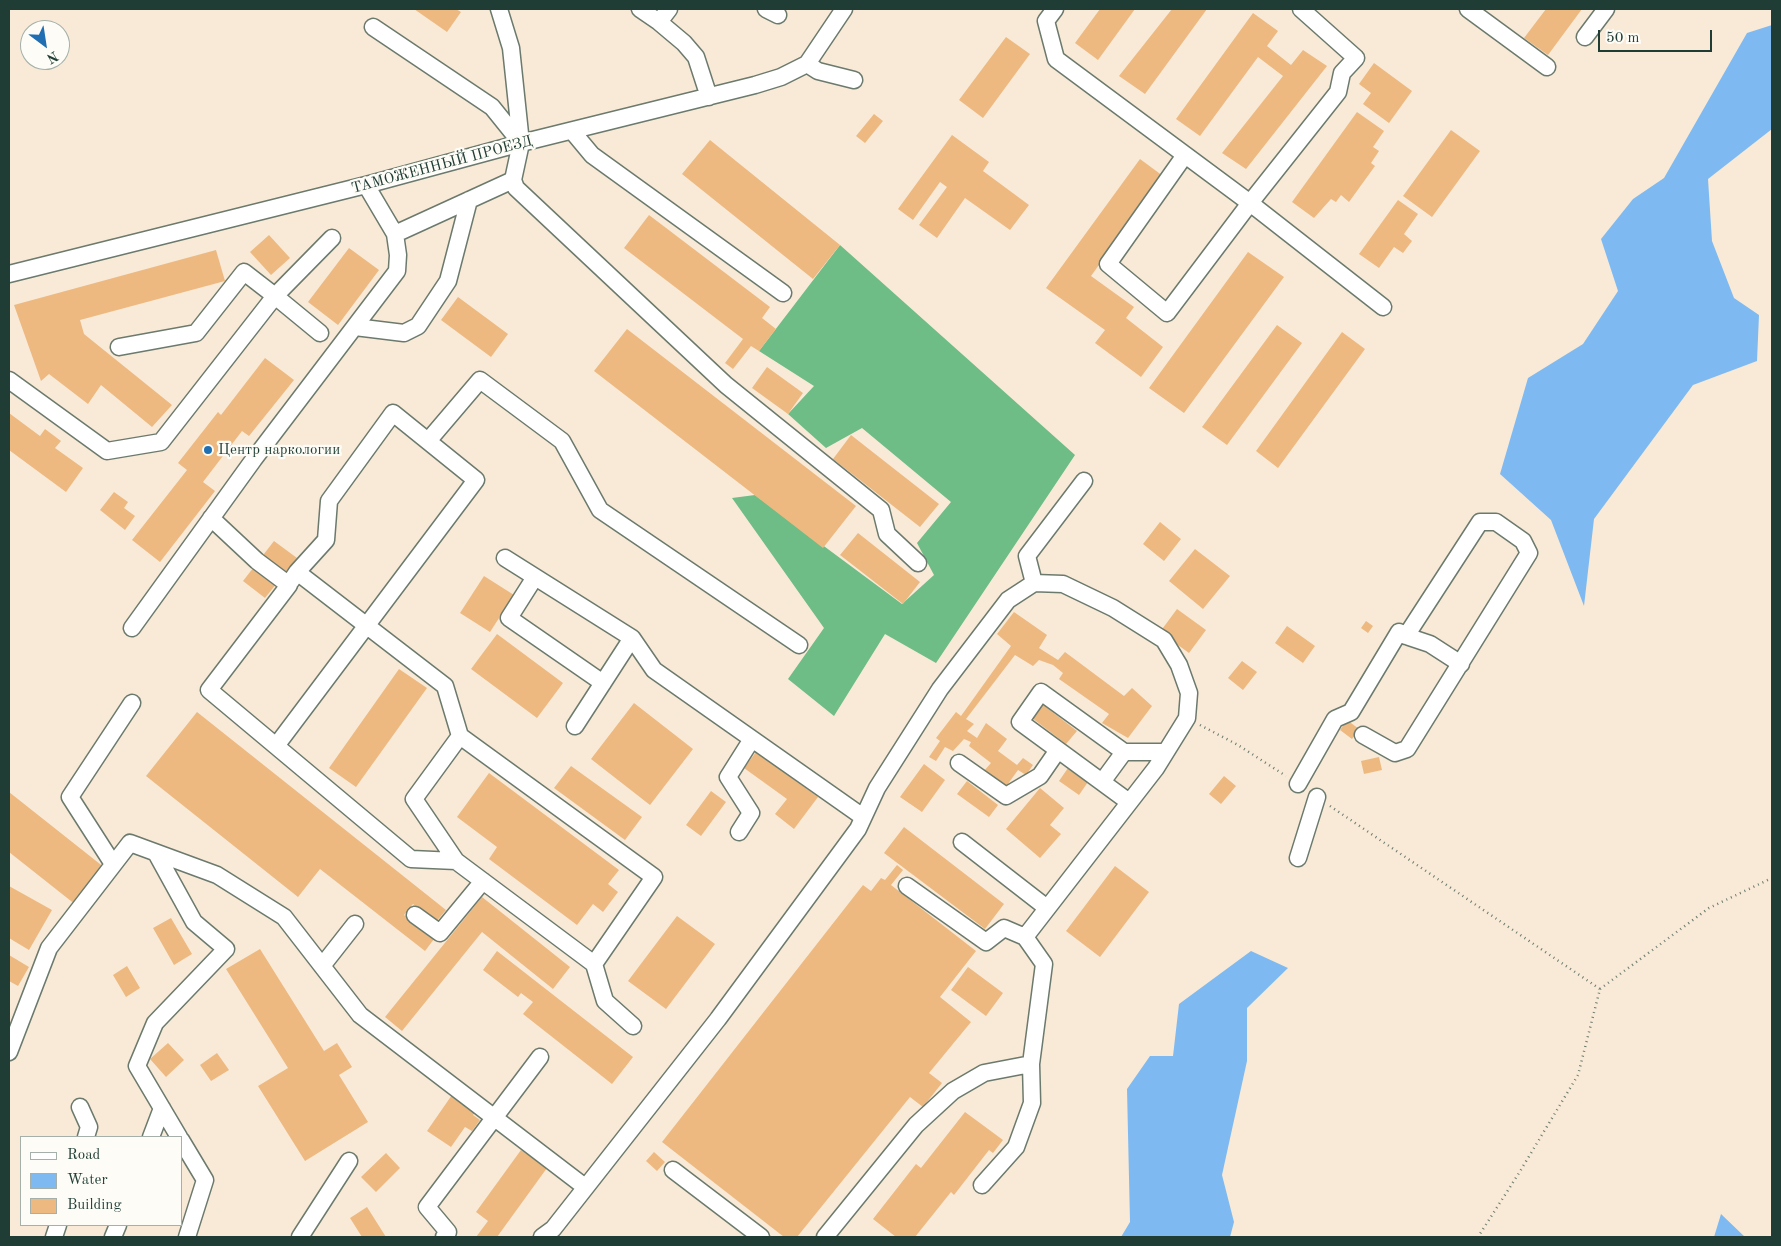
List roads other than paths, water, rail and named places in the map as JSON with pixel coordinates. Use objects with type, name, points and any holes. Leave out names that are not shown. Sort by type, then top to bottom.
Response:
[{"type":"street","points":[[499,9],[511,48],[521,143],[513,180],[516,188],[726,385],[881,510],[887,534],[918,563]]},
{"type":"street","points":[[640,9],[684,43],[696,57],[709,96]]},
{"type":"street","points":[[659,22],[669,9]]},
{"type":"street","name":"ТАМОЖЕННЫЙ ПРОЕЗД","points":[[9,274],[366,185],[521,143],[782,77],[807,64],[844,9]]},
{"type":"street","points":[[1055,9],[1046,21],[1056,59],[1250,203],[1383,307]]},
{"type":"street","points":[[1185,155],[1108,264],[1167,313],[1250,203],[1338,92],[1342,73],[1356,58],[1301,9]]},
{"type":"street","points":[[1468,9],[1547,67]]},
{"type":"street","points":[[1585,37],[1606,9]]},
{"type":"street","points":[[373,28],[492,107],[521,143]]},
{"type":"street","points":[[807,64],[818,71],[854,80]]},
{"type":"street","points":[[572,130],[592,155],[784,293]]},
{"type":"street","points":[[395,234],[513,180]]},
{"type":"street","points":[[132,628],[254,459],[397,271],[398,255],[395,234],[366,185]]},
{"type":"street","points":[[355,327],[404,333],[418,326],[448,281],[469,200]]},
{"type":"street","points":[[9,380],[107,452],[162,442],[275,296],[332,238]]},
{"type":"street","points":[[119,347],[196,333],[244,272],[320,333]]},
{"type":"street","points":[[428,441],[480,380],[562,441],[600,510],[799,645]]},
{"type":"street","points":[[276,746],[476,480],[393,413],[329,501],[326,540],[293,579],[209,690],[276,746],[411,858],[456,861]]},
{"type":"street","points":[[1034,583],[1027,556],[1084,481]]},
{"type":"street","points":[[211,518],[258,561],[293,579],[366,625],[445,686],[460,736],[654,876],[594,964]]},
{"type":"street","points":[[1363,735],[1395,753],[1407,749],[1529,554],[1523,541],[1496,522],[1480,522],[1406,636]]},
{"type":"street","points":[[505,558],[632,638],[654,670],[864,816]]},
{"type":"street","points":[[535,577],[509,618],[603,683]]},
{"type":"street","points":[[542,1237],[553,1229],[718,1019],[858,829],[877,788],[940,689],[1008,600],[1034,583],[1063,584],[1113,608],[1164,640],[1179,665],[1189,694],[1187,718],[1156,768],[1025,937]]},
{"type":"street","points":[[1298,784],[1335,719],[1351,712],[1399,632],[1430,644],[1460,664]]},
{"type":"street","points":[[575,726],[632,638]]},
{"type":"street","points":[[1129,802],[1020,722],[1040,692],[1124,752],[1165,752]]},
{"type":"street","points":[[113,864],[70,797],[132,703]]},
{"type":"street","points":[[460,736],[414,799],[456,861],[594,964],[605,1001],[634,1026]]},
{"type":"street","points":[[739,832],[751,814],[728,777],[752,739]]},
{"type":"street","points":[[959,763],[1006,796],[1040,776],[1058,750]]},
{"type":"street","points":[[1102,782],[1124,752]]},
{"type":"street","points":[[1298,858],[1317,797]]},
{"type":"street","points":[[962,842],[1047,908]]},
{"type":"street","points":[[9,1052],[49,948],[130,843],[217,875],[284,917],[360,1015],[586,1187]]},
{"type":"street","points":[[156,853],[194,922],[226,949],[155,1023],[137,1066],[178,1136]]},
{"type":"street","points":[[415,915],[440,933],[483,881]]},
{"type":"street","points":[[906,886],[986,942],[1004,928],[1025,937],[1044,964],[1031,1064],[1032,1103],[1016,1147],[982,1185]]},
{"type":"street","points":[[322,966],[355,924]]},
{"type":"street","points":[[444,1237],[448,1232],[427,1207],[540,1057]]},
{"type":"street","points":[[825,1237],[916,1125],[953,1091],[984,1073],[1031,1064]]},
{"type":"street","points":[[80,1107],[89,1127],[86,1136]]},
{"type":"street","points":[[151,1136],[162,1108]]},
{"type":"street","points":[[182,1142],[205,1180],[187,1237]]},
{"type":"street","points":[[300,1237],[349,1161]]},
{"type":"street","points":[[673,1170],[761,1237]]},
{"type":"water","points":[[1772,25],[1772,129],[1708,179],[1712,241],[1734,298],[1759,315],[1757,361],[1693,385],[1594,519],[1584,606],[1551,520],[1500,474],[1528,378],[1583,344],[1618,291],[1601,239],[1633,199],[1664,178],[1747,33]]},
{"type":"water","points":[[1251,951],[1288,968],[1247,1008],[1247,1061],[1222,1175],[1234,1222],[1230,1237],[1121,1237],[1130,1222],[1127,1089],[1150,1056],[1173,1056],[1179,1004]]},
{"type":"water","points":[[1721,1214],[1745,1237],[1714,1237]]},
{"type":"place","name":"Центр наркологии","points":[[208,450]]}]
